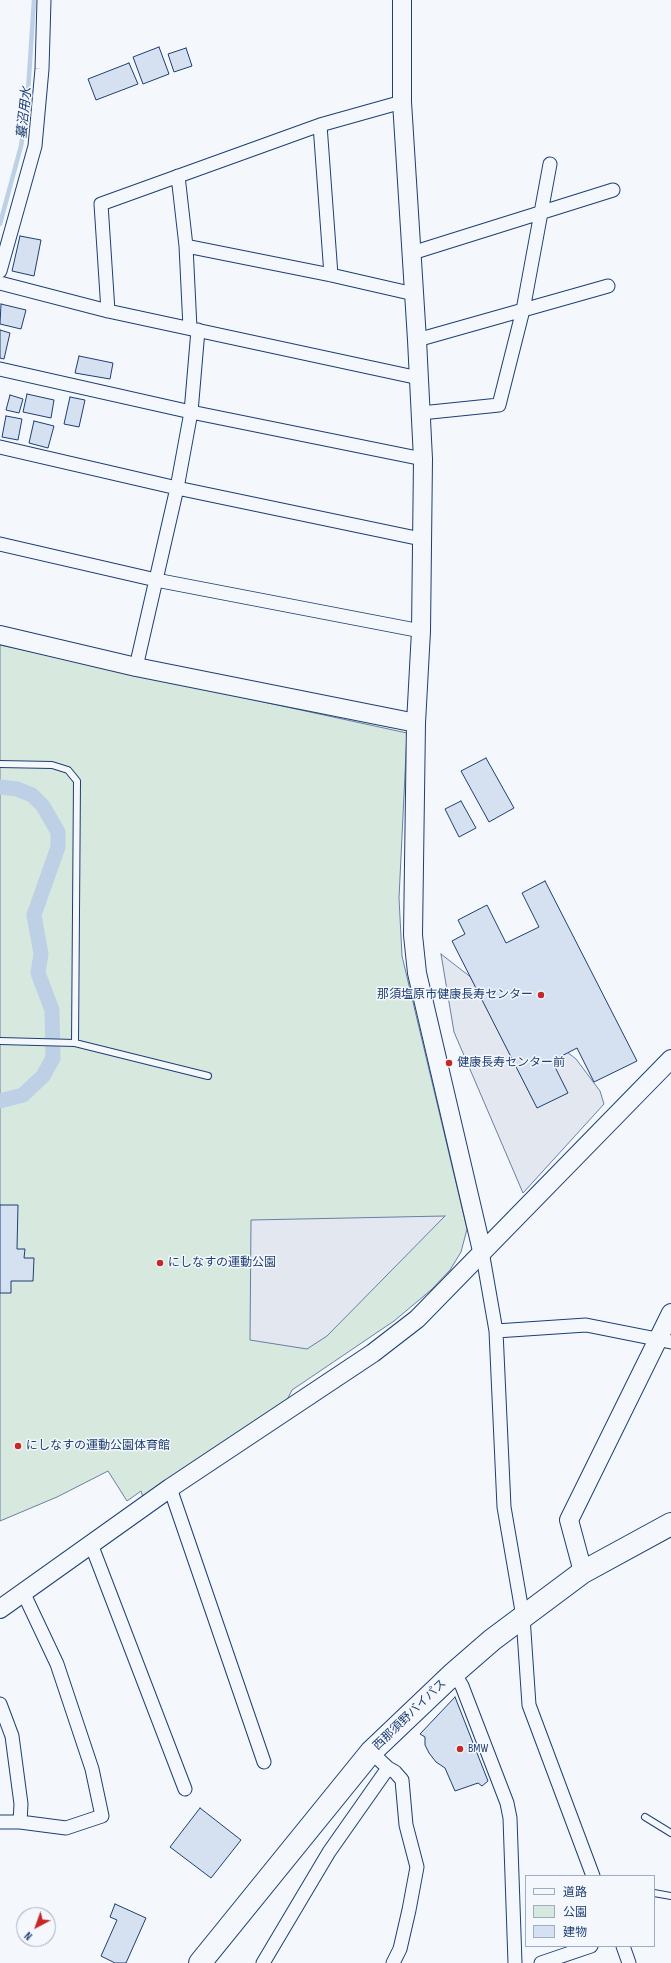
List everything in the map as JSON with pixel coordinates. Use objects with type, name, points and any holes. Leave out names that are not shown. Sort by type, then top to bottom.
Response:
[{"type":"highway","name":"西那須野バイパス","points":[[200,1963],[371,1752],[454,1673],[523,1617],[583,1572],[671,1524]]},
{"type":"street","points":[[0,271],[35,146],[42,69],[44,0]]},
{"type":"street","points":[[402,0],[402,102],[423,459],[421,631],[416,723],[413,935],[417,973],[482,1251],[496,1331],[504,1507],[523,1617],[529,1705],[593,1875]]},
{"type":"street","points":[[108,311],[101,204],[320,126],[402,102]]},
{"type":"street","points":[[320,126],[331,275]]},
{"type":"street","points":[[421,413],[499,405],[523,310],[550,164]]},
{"type":"street","points":[[136,667],[177,488],[191,412],[194,329],[178,176]]},
{"type":"street","points":[[412,253],[613,190]]},
{"type":"street","points":[[186,246],[331,275],[414,294]]},
{"type":"street","points":[[0,283],[108,311],[419,378]]},
{"type":"street","points":[[417,340],[608,286]]},
{"type":"street","points":[[0,369],[191,412],[423,459]]},
{"type":"street","points":[[0,447],[177,488],[421,540]]},
{"type":"street","points":[[0,544],[156,580],[421,631]]},
{"type":"street","points":[[0,635],[136,667],[416,723]]},
{"type":"street","points":[[0,1609],[170,1488],[366,1358],[399,1334],[417,1319],[671,1059]]},
{"type":"street","points":[[583,1572],[569,1520],[664,1341],[671,1313]]},
{"type":"street","points":[[496,1331],[586,1325],[664,1341]]},
{"type":"street","points":[[170,1488],[264,1762]]},
{"type":"street","points":[[91,1544],[185,1789]]},
{"type":"street","points":[[0,1822],[20,1822],[66,1828],[102,1816],[92,1769],[57,1664],[23,1592]]},
{"type":"street","points":[[454,1673],[462,1686],[507,1803],[510,1818],[515,1963]]},
{"type":"street","points":[[0,1704],[12,1736],[21,1804],[20,1822]]},
{"type":"street","points":[[371,1752],[388,1768],[395,1772],[402,1780],[406,1825],[417,1867],[400,1949],[393,1963]]},
{"type":"street","points":[[263,1963],[329,1852],[388,1768]]},
{"type":"street","points":[[541,1963],[588,1947]]},
{"type":"street","points":[[623,1947],[629,1963]]},
{"type":"lane","points":[[0,764],[52,764],[68,770],[78,781],[75,1042]]},
{"type":"lane","points":[[0,1041],[75,1042],[208,1076]]},
{"type":"lane","points":[[645,1817],[671,1833]]},
{"type":"lane","points":[[655,1893],[671,1896]]},
{"type":"green space","name":"にしなすの運動公園","points":[[0,645],[407,733],[399,898],[402,956],[467,1229],[461,1252],[450,1270],[431,1290],[394,1321],[292,1390],[287,1400],[143,1497],[141,1491],[127,1501],[108,1471],[57,1497],[0,1521]]},
{"type":"shaded area","points":[[441,954],[576,1059],[600,1091],[604,1104],[523,1193],[454,1032]]},
{"type":"shaded area","points":[[445,1216],[327,1336],[307,1349],[250,1340],[251,1220]]},
{"type":"building","points":[[159,47],[169,74],[143,84],[133,57]]},
{"type":"building","points":[[186,48],[192,66],[174,72],[168,54]]},
{"type":"building","points":[[129,63],[138,84],[96,100],[88,79]]},
{"type":"building","points":[[20,236],[41,240],[34,276],[12,271]]},
{"type":"building","points":[[1,304],[26,310],[21,329],[0,324]]},
{"type":"building","points":[[0,330],[10,333],[4,359],[0,358]]},
{"type":"building","points":[[79,356],[113,363],[110,379],[75,373]]},
{"type":"building","points":[[27,394],[54,400],[51,418],[23,412]]},
{"type":"building","points":[[10,395],[23,399],[19,413],[6,410]]},
{"type":"building","points":[[70,397],[85,400],[79,427],[64,424]]},
{"type":"building","points":[[6,416],[22,419],[18,440],[2,437]]},
{"type":"building","points":[[34,421],[54,426],[48,448],[29,443]]},
{"type":"building","points":[[486,758],[514,808],[489,822],[461,771]]},
{"type":"building","points":[[461,801],[476,828],[459,837],[445,809]]},
{"type":"building","name":"那須塩原市健康長寿センター","points":[[545,881],[637,1061],[594,1082],[577,1048],[552,1061],[568,1093],[537,1108],[452,941],[465,934],[458,920],[487,905],[506,943],[539,927],[522,893]]},
{"type":"building","points":[[0,1205],[18,1205],[17,1249],[25,1249],[24,1258],[34,1258],[33,1281],[11,1281],[11,1293],[0,1293]]},
{"type":"building","points":[[455,1697],[488,1781],[482,1786],[478,1783],[455,1791],[445,1768],[436,1762],[429,1753],[425,1745],[425,1737],[420,1734]]},
{"type":"building","points":[[200,1808],[241,1840],[211,1878],[170,1847]]},
{"type":"building","points":[[115,1904],[146,1918],[126,1963],[115,1963],[101,1956],[117,1920],[110,1917]]},
{"type":"waterway","name":"蟇沼用水","points":[[0,224],[21,146],[27,107],[34,0]]},
{"type":"waterway","points":[[0,787],[17,789],[32,795],[43,806],[58,832],[58,847],[34,915],[41,954],[38,973],[52,1010],[53,1058],[43,1076],[23,1095],[0,1101]]},
{"type":"place","name":"那須塩原市健康長寿センター","points":[[541,995]]},
{"type":"place","name":"健康長寿センター前","points":[[449,1063]]},
{"type":"place","name":"にしなすの運動公園","points":[[160,1263]]},
{"type":"place","name":"にしなすの運動公園体育館","points":[[18,1446]]},
{"type":"place","name":"BMW","points":[[460,1749]]}]
